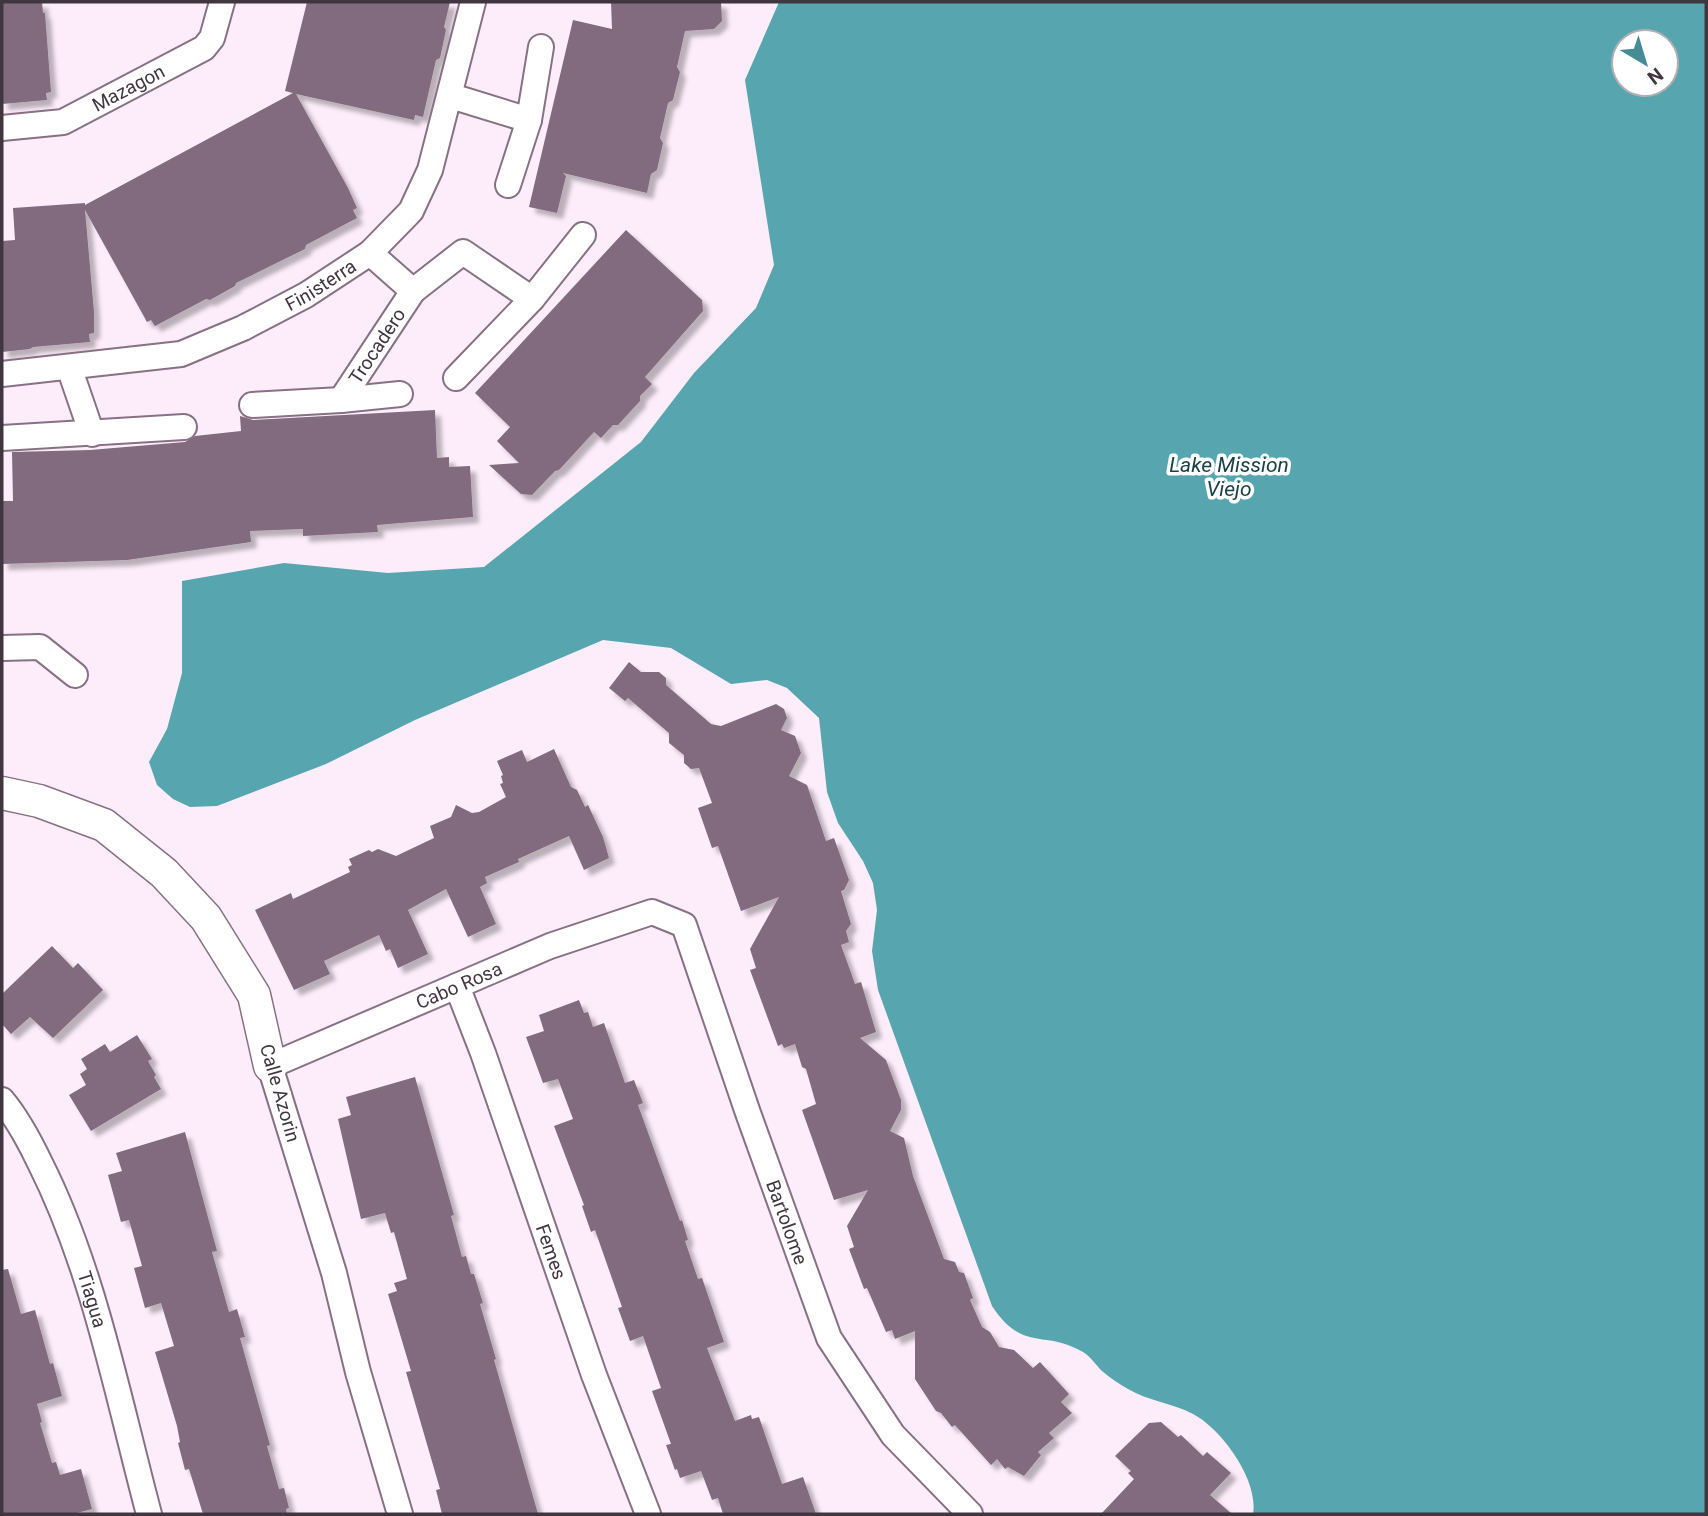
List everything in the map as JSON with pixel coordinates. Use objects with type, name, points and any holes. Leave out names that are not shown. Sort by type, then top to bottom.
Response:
[{"type":"street","name":"Mazagon","points":[[2,128],[63,122],[204,48],[212,38],[222,2]]},
{"type":"street","name":"Finisterra","points":[[2,374],[181,354],[243,328],[306,295],[370,253],[411,211],[430,170],[473,2]]},
{"type":"street","points":[[508,185],[529,120],[541,47]]},
{"type":"street","points":[[451,96],[529,120]]},
{"type":"street","points":[[456,378],[532,299],[583,235]]},
{"type":"street","name":"Trocadero","points":[[341,400],[413,291],[463,252],[532,299]]},
{"type":"street","name":"Trocadero","points":[[370,253],[413,291]]},
{"type":"street","points":[[69,368],[92,433]]},
{"type":"street","name":"Trocadero","points":[[252,405],[400,394]]},
{"type":"street","points":[[2,438],[184,427]]},
{"type":"street","points":[[2,648],[40,647],[75,675]]},
{"type":"street","name":"Calle Azorin","points":[[2,793],[39,801],[104,825],[163,873],[206,918],[254,995],[270,1066],[334,1273],[358,1372],[400,1514]]},
{"type":"street","name":"Cabo Rosa","points":[[270,1066],[550,946],[652,912]]},
{"type":"street","name":"Bartolome","points":[[652,912],[684,925],[829,1338],[893,1435],[971,1514]]},
{"type":"street","name":"Femes","points":[[457,986],[483,1053],[594,1375],[648,1514]]},
{"type":"street","name":"Tiagua","points":[[2,1100],[17,1117],[59,1200],[89,1287],[149,1514]]},
{"type":"water","name":"Lake Mission Viejo","points":[[779,2],[1706,2],[1706,1514],[1253,1514],[1250,1487],[1244,1472],[1226,1444],[1204,1421],[1185,1410],[1125,1387],[1105,1374],[1083,1352],[1069,1345],[1024,1335],[1003,1321],[992,1306],[878,990],[872,951],[877,910],[873,883],[863,861],[838,823],[827,792],[819,718],[787,688],[767,680],[731,684],[671,648],[603,640],[415,720],[326,764],[217,806],[190,807],[173,799],[157,785],[149,762],[167,729],[182,673],[182,581],[284,563],[388,573],[484,567],[641,442],[694,373],[756,308],[774,265],[745,80]]},
{"type":"building","points":[[2,2],[42,2],[51,92],[46,93],[47,100],[2,104]]},
{"type":"building","points":[[307,2],[450,2],[440,58],[436,60],[423,117],[415,115],[414,120],[296,94],[348,188],[357,208],[353,210],[357,218],[306,245],[305,249],[236,283],[210,300],[206,299],[155,326],[151,320],[147,322],[85,210],[94,312],[94,333],[89,334],[90,342],[2,352],[2,241],[15,240],[13,208],[85,205],[293,93],[285,91]]},
{"type":"building","points":[[611,2],[721,2],[722,21],[714,29],[685,31],[677,67],[680,72],[673,100],[668,103],[660,138],[663,143],[657,170],[651,174],[647,193],[563,173],[566,176],[557,213],[529,207],[573,20],[612,29]]},
{"type":"building","points":[[626,230],[702,300],[703,311],[645,377],[652,384],[618,425],[613,425],[601,438],[594,432],[532,495],[521,494],[489,465],[519,463],[497,441],[510,427],[475,393]]},
{"type":"building","points":[[435,410],[437,458],[449,457],[449,467],[470,466],[473,517],[377,525],[378,532],[303,536],[303,529],[250,531],[251,542],[127,560],[2,564],[2,501],[13,501],[12,452],[90,450],[185,442],[195,436],[241,431],[240,416],[253,420]]},
{"type":"building","points":[[629,662],[641,672],[659,672],[666,678],[666,685],[711,724],[721,726],[776,704],[784,709],[787,718],[781,730],[795,736],[801,753],[789,776],[807,785],[826,841],[834,838],[849,880],[841,891],[851,924],[846,931],[849,942],[841,945],[855,984],[861,982],[876,1032],[860,1038],[886,1060],[901,1100],[901,1110],[890,1131],[904,1138],[913,1176],[944,1259],[955,1262],[959,1272],[964,1273],[973,1298],[970,1300],[982,1327],[990,1332],[999,1347],[1014,1350],[1033,1368],[1040,1362],[1069,1394],[1061,1402],[1072,1413],[1049,1433],[1054,1438],[1038,1452],[1041,1455],[1024,1476],[1008,1467],[1005,1469],[997,1459],[991,1465],[955,1425],[952,1427],[941,1413],[936,1411],[915,1379],[915,1331],[895,1339],[892,1330],[886,1332],[867,1288],[864,1289],[849,1249],[854,1247],[847,1226],[868,1190],[834,1200],[802,1110],[816,1104],[806,1069],[802,1067],[795,1044],[784,1048],[782,1044],[778,1046],[750,970],[756,968],[750,949],[779,897],[741,911],[718,846],[712,848],[698,808],[712,803],[699,768],[691,769],[684,763],[684,755],[669,743],[669,733],[628,698],[625,701],[609,688]]},
{"type":"building","points":[[554,749],[571,787],[577,790],[585,807],[588,805],[603,837],[609,858],[584,870],[569,836],[485,877],[487,883],[480,887],[496,924],[468,937],[446,889],[408,910],[428,954],[398,968],[390,949],[386,951],[379,935],[324,961],[330,974],[294,990],[255,910],[291,893],[293,899],[350,872],[348,867],[352,865],[349,859],[369,850],[372,852],[378,849],[396,856],[434,838],[430,826],[451,817],[456,805],[472,813],[479,812],[506,797],[500,784],[503,783],[503,775],[497,761],[522,750],[527,762]]},
{"type":"building","points":[[52,946],[73,968],[78,963],[103,990],[53,1038],[30,1017],[11,1034],[2,1024],[2,994]]},
{"type":"building","points":[[579,1000],[584,1013],[588,1012],[593,1027],[604,1023],[625,1083],[634,1080],[643,1103],[638,1105],[680,1221],[682,1220],[688,1240],[685,1241],[698,1279],[702,1278],[724,1342],[707,1348],[735,1421],[751,1415],[752,1419],[759,1417],[782,1484],[803,1477],[816,1514],[723,1514],[718,1498],[712,1500],[701,1471],[680,1478],[677,1469],[675,1470],[666,1445],[671,1444],[652,1391],[661,1388],[643,1336],[630,1341],[618,1308],[622,1307],[595,1230],[591,1232],[582,1206],[584,1205],[554,1126],[573,1119],[558,1079],[543,1083],[526,1037],[544,1031],[539,1015]]},
{"type":"building","points":[[137,1035],[152,1059],[148,1061],[161,1089],[91,1131],[69,1095],[86,1085],[80,1074],[87,1069],[81,1059],[105,1044],[110,1052]]},
{"type":"building","points":[[415,1077],[454,1215],[451,1216],[462,1257],[466,1256],[483,1303],[480,1304],[496,1359],[494,1360],[538,1514],[442,1514],[436,1490],[440,1489],[406,1372],[411,1371],[388,1294],[397,1291],[394,1283],[407,1279],[394,1232],[391,1233],[385,1213],[361,1219],[338,1119],[351,1115],[346,1097]]},
{"type":"building","points":[[185,1132],[217,1251],[212,1252],[229,1312],[237,1309],[245,1337],[240,1338],[270,1445],[267,1446],[279,1489],[284,1488],[289,1508],[286,1509],[287,1514],[203,1514],[189,1469],[185,1470],[177,1426],[155,1352],[174,1346],[161,1303],[145,1308],[134,1268],[142,1266],[129,1220],[121,1222],[108,1175],[122,1171],[116,1153]]},
{"type":"building","points":[[8,1269],[21,1314],[35,1310],[62,1396],[37,1404],[52,1463],[56,1462],[60,1475],[81,1469],[92,1509],[73,1514],[2,1514],[2,1270]]},
{"type":"building","points":[[1161,1422],[1178,1437],[1181,1435],[1203,1456],[1207,1452],[1231,1473],[1210,1495],[1232,1514],[1101,1514],[1134,1479],[1128,1473],[1131,1471],[1115,1456],[1149,1423]]}]
